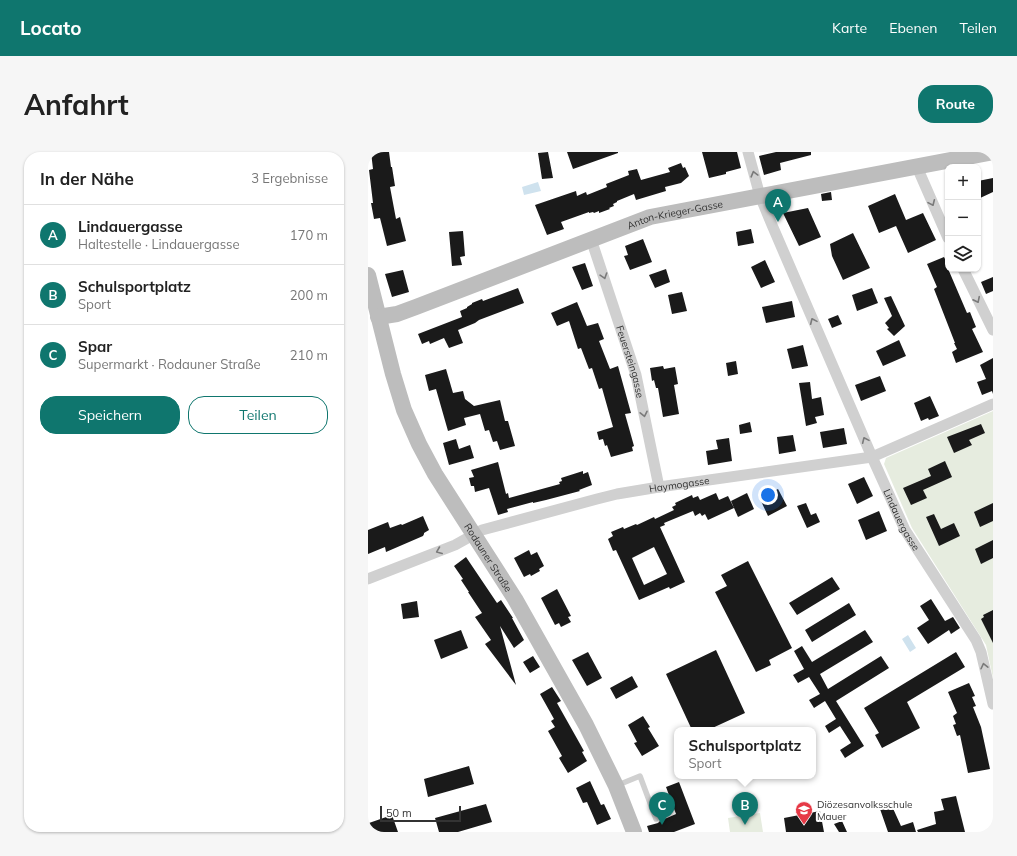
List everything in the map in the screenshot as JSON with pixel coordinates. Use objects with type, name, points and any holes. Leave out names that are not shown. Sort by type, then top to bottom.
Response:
[{"type":"street","name":"Lindauergasse","points":[[748,152],[760,196],[872,457],[905,530],[976,640],[981,652],[993,704]]},
{"type":"street","name":"Anton-Krieger-Gasse","points":[[373,317],[397,314],[650,217],[993,152]]},
{"type":"street","points":[[917,167],[947,236]]},
{"type":"street","name":"Feuersteingasse","points":[[591,239],[636,375],[659,487]]},
{"type":"street","points":[[964,272],[993,330]]},
{"type":"street","name":"Rodauner Straße","points":[[368,275],[373,317],[404,410],[416,437],[435,474],[515,599],[586,725],[616,786],[634,832]]},
{"type":"street","name":"Haymogasse","points":[[368,579],[454,545],[482,530],[597,499],[659,487],[872,457],[993,404]]},
{"type":"lane","points":[[616,786],[640,776],[656,819]]},
{"type":"shaded area","points":[[993,411],[993,678],[986,645],[912,528],[884,464],[886,458]]},
{"type":"shaded area","points":[[760,813],[763,832],[730,832],[728,818]]},
{"type":"water","points":[[538,182],[541,191],[524,195],[522,187]]},
{"type":"water","points":[[908,635],[916,648],[910,652],[902,639]]},
{"type":"building","points":[[371,152],[389,152],[395,186],[390,187],[396,219],[400,217],[406,241],[387,246],[380,218],[374,219],[371,203],[373,203],[369,170],[373,169]]},
{"type":"building","points":[[548,152],[553,178],[542,179],[538,153]]},
{"type":"building","points":[[567,152],[618,152],[618,153],[573,169]]},
{"type":"building","points":[[702,152],[737,152],[741,168],[726,172],[726,174],[709,178]]},
{"type":"building","points":[[776,152],[811,152],[811,155],[780,163],[781,170],[764,175],[759,156]]},
{"type":"building","points":[[681,163],[683,168],[685,167],[689,176],[681,183],[665,187],[666,191],[636,200],[634,194],[617,201],[613,204],[614,206],[609,208],[610,209],[599,213],[599,211],[594,213],[589,212],[561,222],[564,229],[547,235],[535,205],[576,191],[577,196],[586,192],[587,195],[607,187],[606,184],[629,175],[628,171],[637,169],[641,180],[670,172],[668,168]]},
{"type":"building","points":[[993,178],[993,192],[981,198],[981,180]]},
{"type":"building","points":[[831,192],[832,200],[822,201],[821,194]]},
{"type":"building","points":[[895,194],[906,220],[923,213],[936,240],[908,253],[896,226],[879,233],[868,206]]},
{"type":"building","points":[[808,208],[821,237],[799,246],[783,213]]},
{"type":"building","points":[[751,229],[754,243],[738,246],[736,232]]},
{"type":"building","points":[[463,231],[465,256],[460,257],[462,265],[452,266],[449,232]]},
{"type":"building","points":[[853,233],[870,268],[843,280],[832,256],[830,244]]},
{"type":"building","points":[[643,239],[652,262],[630,270],[624,256],[628,255],[625,246]]},
{"type":"building","points":[[944,257],[945,272],[949,272],[967,313],[970,312],[976,327],[972,329],[983,352],[956,363],[952,352],[957,349],[934,289],[937,287],[927,264]]},
{"type":"building","points":[[765,260],[775,282],[761,288],[751,267]]},
{"type":"building","points":[[585,263],[593,286],[582,290],[572,267]]},
{"type":"building","points":[[666,269],[670,282],[655,288],[649,275]]},
{"type":"building","points":[[403,270],[409,292],[392,297],[385,274]]},
{"type":"building","points":[[993,277],[993,291],[986,294],[981,282]]},
{"type":"building","points":[[518,288],[524,303],[479,320],[458,330],[463,343],[449,348],[444,338],[430,344],[429,341],[422,344],[418,334],[462,317],[460,311],[467,308],[472,303],[482,299],[483,301]]},
{"type":"building","points":[[872,288],[878,303],[857,311],[852,295]]},
{"type":"building","points":[[682,292],[687,311],[672,314],[668,295]]},
{"type":"building","points":[[891,296],[905,326],[894,336],[887,329],[889,328],[885,323],[892,316],[884,298]]},
{"type":"building","points":[[792,301],[795,317],[766,323],[762,307]]},
{"type":"building","points":[[577,302],[587,326],[598,323],[604,339],[599,341],[610,369],[618,366],[631,413],[625,414],[634,446],[632,447],[633,451],[611,457],[607,445],[605,446],[603,439],[599,440],[597,432],[613,427],[602,388],[599,389],[592,368],[589,369],[581,348],[578,349],[569,321],[557,326],[551,313]]},
{"type":"building","points":[[838,315],[842,324],[832,328],[828,319]]},
{"type":"building","points":[[899,340],[906,356],[883,366],[876,351]]},
{"type":"building","points":[[803,345],[808,366],[792,369],[787,349]]},
{"type":"building","points":[[993,358],[993,394],[992,391],[982,395],[977,382],[986,379],[980,365]]},
{"type":"building","points":[[736,361],[738,374],[728,376],[726,363]]},
{"type":"building","points":[[663,366],[664,369],[675,367],[678,384],[674,385],[679,414],[663,417],[658,388],[656,388],[654,380],[652,381],[650,368]]},
{"type":"building","points":[[446,369],[453,393],[463,391],[465,399],[474,406],[500,400],[505,421],[508,421],[515,446],[500,450],[497,441],[493,442],[489,430],[485,431],[480,414],[464,418],[466,425],[448,431],[436,389],[429,391],[425,375]]},
{"type":"building","points":[[880,376],[886,391],[861,401],[855,385]]},
{"type":"building","points":[[810,382],[812,399],[821,397],[824,415],[815,417],[817,423],[806,426],[799,383]]},
{"type":"building","points":[[930,396],[939,416],[921,421],[914,403]]},
{"type":"building","points":[[750,422],[752,432],[740,434],[739,425]]},
{"type":"building","points":[[981,424],[985,433],[969,440],[972,445],[954,453],[947,437]]},
{"type":"building","points":[[844,428],[847,444],[823,448],[820,432]]},
{"type":"building","points":[[793,435],[796,451],[779,454],[777,437]]},
{"type":"building","points":[[729,438],[732,461],[708,465],[706,451],[718,449],[716,440]]},
{"type":"building","points":[[456,439],[459,449],[470,445],[474,458],[449,465],[443,443]]},
{"type":"building","points":[[945,461],[952,477],[923,490],[927,498],[911,505],[903,488],[931,476],[928,469]]},
{"type":"building","points":[[498,462],[506,494],[508,493],[509,498],[560,484],[559,482],[562,481],[561,478],[583,471],[583,474],[588,472],[592,485],[579,490],[580,491],[507,509],[508,512],[498,515],[489,488],[475,492],[474,486],[471,486],[469,478],[474,477],[471,470]]},
{"type":"building","points":[[864,477],[873,496],[857,504],[848,484]]},
{"type":"building","points":[[778,489],[787,506],[768,516],[761,501],[769,497],[768,494]]},
{"type":"building","points":[[716,493],[719,500],[728,496],[734,508],[708,520],[705,514],[702,516],[700,513],[695,516],[693,511],[664,523],[665,525],[660,527],[685,582],[639,600],[616,550],[613,551],[608,539],[613,536],[611,532],[623,527],[624,529],[636,524],[637,525],[654,517],[655,519],[674,510],[672,507],[676,505],[675,503],[692,495],[693,498],[698,496],[700,500]],"holes":[[[654,547],[667,574],[644,585],[632,558]]]},
{"type":"building","points":[[747,493],[754,509],[738,517],[731,501]]},
{"type":"building","points":[[806,503],[811,515],[816,513],[820,522],[807,528],[797,506]]},
{"type":"building","points":[[993,503],[993,521],[980,527],[974,512]]},
{"type":"building","points":[[879,511],[887,531],[866,540],[858,520]]},
{"type":"building","points":[[934,514],[941,529],[954,523],[960,536],[939,546],[926,517]]},
{"type":"building","points":[[423,516],[429,530],[424,533],[423,536],[386,552],[385,547],[368,554],[368,530],[388,522],[390,528],[401,524],[402,525]]},
{"type":"building","points":[[993,540],[993,558],[981,564],[975,549]]},
{"type":"building","points":[[529,550],[531,555],[537,552],[544,566],[539,569],[540,571],[531,576],[530,574],[524,577],[514,558]]},
{"type":"building","points":[[466,557],[497,603],[501,600],[513,618],[524,640],[514,648],[500,626],[516,685],[485,644],[491,640],[475,617],[482,613],[468,592],[461,580],[463,579],[454,566]]},
{"type":"building","points":[[748,561],[792,648],[769,660],[771,665],[756,672],[715,592],[727,586],[721,575]]},
{"type":"building","points":[[832,577],[840,589],[797,615],[789,603]]},
{"type":"building","points":[[557,589],[571,616],[568,617],[571,622],[561,627],[559,623],[555,625],[541,598]]},
{"type":"building","points":[[931,599],[945,621],[953,617],[960,628],[951,634],[949,630],[928,644],[917,628],[929,620],[920,606]]},
{"type":"building","points":[[417,601],[419,617],[403,619],[401,604]]},
{"type":"building","points":[[849,603],[856,615],[812,642],[805,630]]},
{"type":"building","points":[[993,610],[993,643],[981,619],[984,617],[983,615]]},
{"type":"building","points":[[461,630],[468,648],[441,659],[434,640]]},
{"type":"building","points":[[865,630],[873,642],[820,674],[828,689],[881,656],[889,668],[836,701],[864,746],[845,758],[840,750],[851,743],[840,726],[829,733],[825,726],[836,719],[825,701],[814,708],[809,700],[820,694],[809,677],[798,683],[793,675],[804,669],[794,651],[802,646],[812,662]]},
{"type":"building","points":[[716,650],[745,713],[715,727],[691,727],[666,674]]},
{"type":"building","points":[[588,652],[602,678],[587,686],[572,660]]},
{"type":"building","points":[[956,652],[965,667],[907,702],[920,728],[882,748],[875,735],[879,733],[864,708]]},
{"type":"building","points":[[533,656],[540,667],[530,673],[523,662]]},
{"type":"building","points":[[632,676],[638,687],[616,699],[610,688]]},
{"type":"building","points":[[969,683],[975,696],[972,697],[976,706],[973,707],[981,727],[990,769],[968,773],[960,735],[957,736],[953,725],[956,724],[953,716],[957,713],[948,692]]},
{"type":"building","points":[[552,687],[561,701],[557,703],[584,751],[582,752],[587,761],[568,773],[559,758],[562,756],[548,731],[555,727],[551,721],[554,719],[540,694]]},
{"type":"building","points":[[643,716],[650,727],[648,728],[659,746],[642,756],[634,743],[637,742],[628,725]]},
{"type":"building","points":[[469,766],[474,784],[428,797],[424,779]]},
{"type":"building","points":[[590,781],[601,805],[604,804],[611,819],[597,825],[587,802],[583,803],[576,788]]},
{"type":"building","points":[[679,782],[695,824],[674,832],[649,832],[647,826],[658,823],[676,814],[666,787]]},
{"type":"building","points":[[956,796],[965,832],[918,832],[917,830],[936,824],[934,812],[944,810],[941,799]]},
{"type":"building","points":[[486,804],[492,822],[458,832],[439,832],[435,818]]},
{"type":"building","points":[[891,804],[901,826],[913,822],[916,832],[888,832],[880,809]]},
{"type":"building","name":"Diözesanvolksschule Mauer","points":[[820,811],[824,832],[786,832],[784,818]]},
{"type":"building","points":[[392,815],[398,832],[372,832],[369,823]]},
{"type":"building","points":[[842,821],[847,832],[839,832],[834,824]]},
{"type":"place","name":"Lindauergasse","points":[[778,222]]},
{"type":"place","name":"Spar","points":[[662,825]]},
{"type":"place","name":"Schulsportplatz","points":[[745,825]]},
{"type":"place","name":"Diözesanvolksschule Mauer","points":[[804,825]]}]
